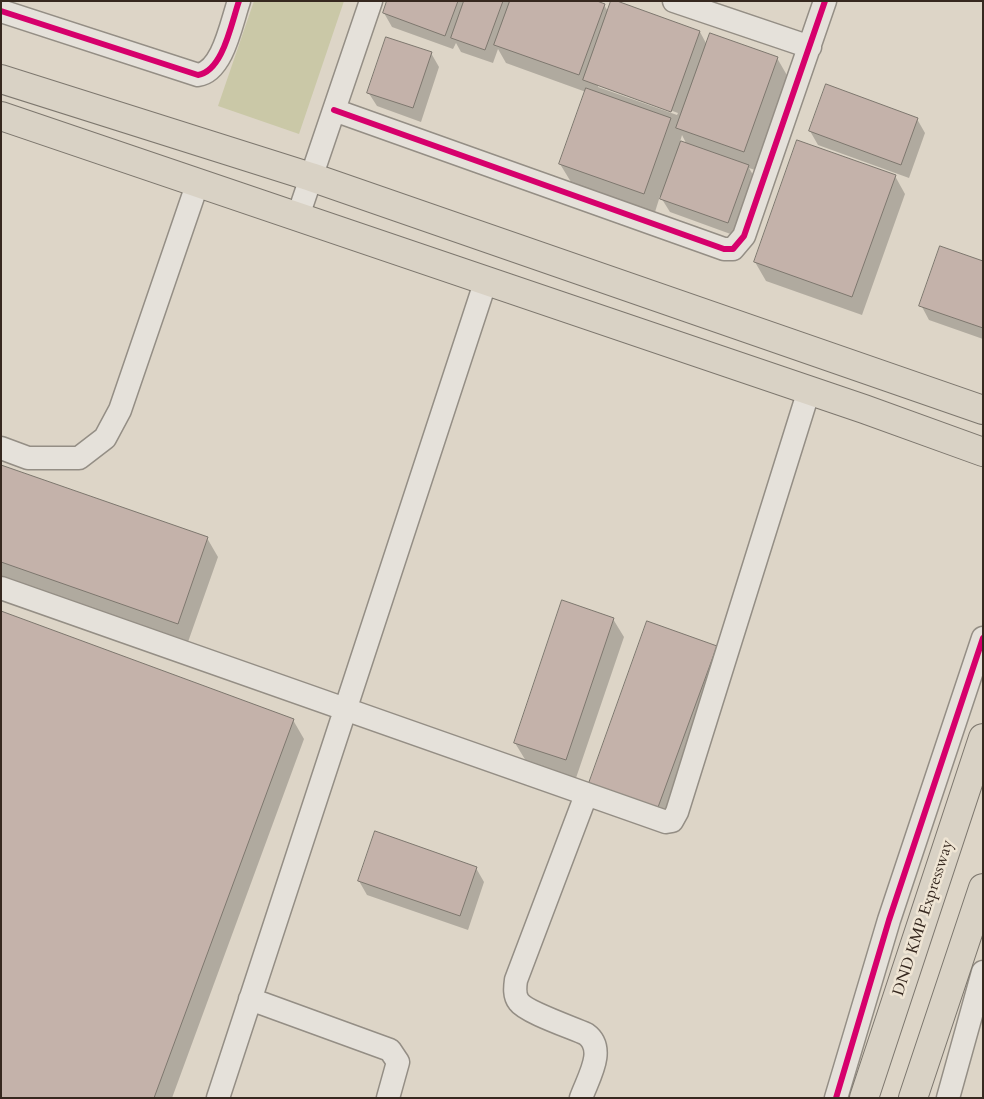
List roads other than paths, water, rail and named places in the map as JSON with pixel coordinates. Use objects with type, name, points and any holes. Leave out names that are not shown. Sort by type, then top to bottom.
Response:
[{"type":"main road","points":[[1,79],[311,178],[983,410]]},
{"type":"main road","points":[[1,116],[810,390],[983,452]]},
{"type":"main road","name":"DND KMP Expressway","points":[[864,1098],[983,738]]},
{"type":"main road","points":[[913,1098],[983,888]]},
{"type":"street","points":[[1,11],[198,75],[206,74],[217,63],[238,1]]},
{"type":"street","points":[[298,216],[371,1]]},
{"type":"street","points":[[674,1],[810,46]]},
{"type":"street","points":[[334,110],[715,246],[733,249],[744,236],[824,1]]},
{"type":"street","points":[[1,448],[28,458],[79,458],[105,438],[120,410],[198,182]]},
{"type":"street","points":[[218,1098],[486,280]]},
{"type":"street","points":[[1,588],[666,822],[675,817],[810,390]]},
{"type":"street","points":[[836,1098],[890,920],[983,638]]},
{"type":"street","points":[[581,1098],[596,1057],[597,1048],[593,1039],[586,1034],[528,1009],[518,1002],[515,991],[516,980],[586,795]]},
{"type":"street","points":[[948,1098],[983,972]]},
{"type":"street","points":[[250,998],[390,1050],[398,1062],[388,1098]]}]
